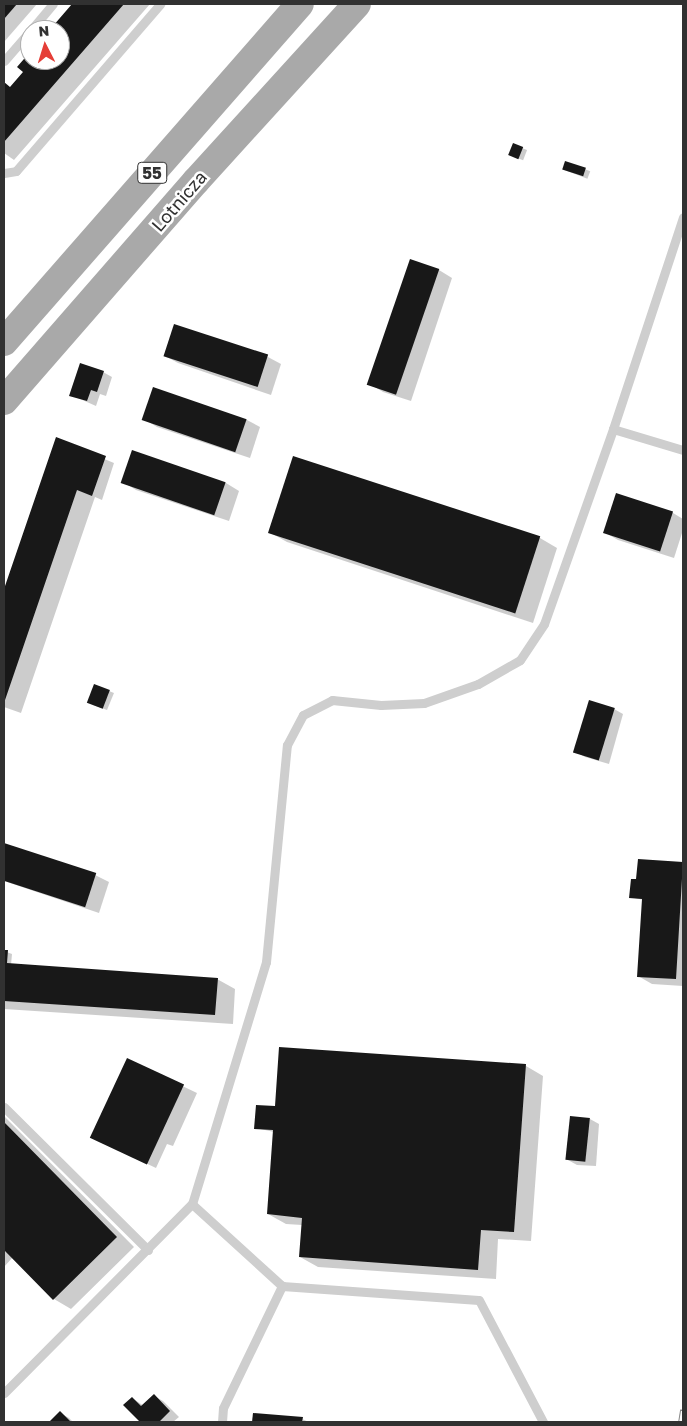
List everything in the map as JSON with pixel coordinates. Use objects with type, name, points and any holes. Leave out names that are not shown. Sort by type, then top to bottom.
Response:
[{"type":"main road","name":"55","points":[[4,342],[300,4]]},
{"type":"main road","name":"Lotnicza","points":[[4,401],[196,181],[357,4]]},
{"type":"lane","points":[[39,20],[53,4]]},
{"type":"lane","points":[[4,173],[16,171],[160,4]]},
{"type":"lane","points":[[4,61],[20,42]]},
{"type":"lane","points":[[4,1394],[192,1204],[266,962],[287,745],[303,715],[332,700],[382,705],[424,703],[478,684],[520,660],[544,624],[613,429],[683,218]]},
{"type":"lane","points":[[613,429],[683,450]]},
{"type":"lane","points":[[4,1107],[148,1250]]},
{"type":"lane","points":[[192,1204],[282,1286],[479,1300],[543,1422]]},
{"type":"lane","points":[[222,1422],[223,1408],[282,1286]]},
{"type":"building","points":[[4,4],[17,4],[4,19]]},
{"type":"building","points":[[72,4],[124,4],[70,66],[70,20],[58,20]]},
{"type":"building","points":[[21,70],[67,70],[4,142],[4,82],[10,87],[23,72]]},
{"type":"building","points":[[513,143],[523,147],[518,159],[508,155]]},
{"type":"building","points":[[565,161],[586,168],[583,176],[562,170]]},
{"type":"building","points":[[410,259],[439,269],[396,395],[367,385]]},
{"type":"building","points":[[174,324],[268,355],[258,387],[163,356]]},
{"type":"building","points":[[80,363],[104,371],[97,392],[91,390],[87,401],[69,396]]},
{"type":"building","points":[[153,387],[247,419],[235,452],[142,420]]},
{"type":"building","points":[[56,437],[106,456],[92,496],[77,490],[4,703],[4,589]]},
{"type":"building","points":[[132,450],[226,482],[214,515],[121,483]]},
{"type":"building","points":[[293,456],[540,536],[515,613],[268,533]]},
{"type":"building","points":[[616,493],[673,512],[660,551],[603,533]]},
{"type":"building","points":[[94,684],[110,690],[103,709],[87,703]]},
{"type":"building","points":[[589,700],[615,708],[599,760],[573,753]]},
{"type":"building","points":[[4,843],[96,873],[85,907],[4,881]]},
{"type":"building","points":[[638,859],[683,862],[676,979],[637,977],[642,899],[629,898],[631,879],[636,879]]},
{"type":"building","points":[[4,950],[8,950],[7,963],[218,978],[215,1015],[4,1001]]},
{"type":"building","points":[[279,1047],[526,1064],[514,1232],[481,1230],[478,1270],[299,1257],[302,1218],[267,1214],[273,1130],[254,1129],[256,1105],[275,1106]]},
{"type":"building","points":[[127,1058],[184,1085],[147,1164],[90,1138]]},
{"type":"building","points":[[570,1116],[590,1118],[585,1162],[565,1160]]},
{"type":"building","points":[[4,1122],[117,1237],[53,1300],[5,1251],[4,1253]]},
{"type":"building","points":[[154,1394],[170,1411],[159,1422],[140,1422],[123,1405],[132,1397],[141,1406]]},
{"type":"building","points":[[60,1411],[71,1422],[49,1422]]},
{"type":"building","points":[[253,1413],[303,1417],[302,1422],[252,1422]]},
{"type":"railway","points":[[681,1422],[683,1410]]}]
